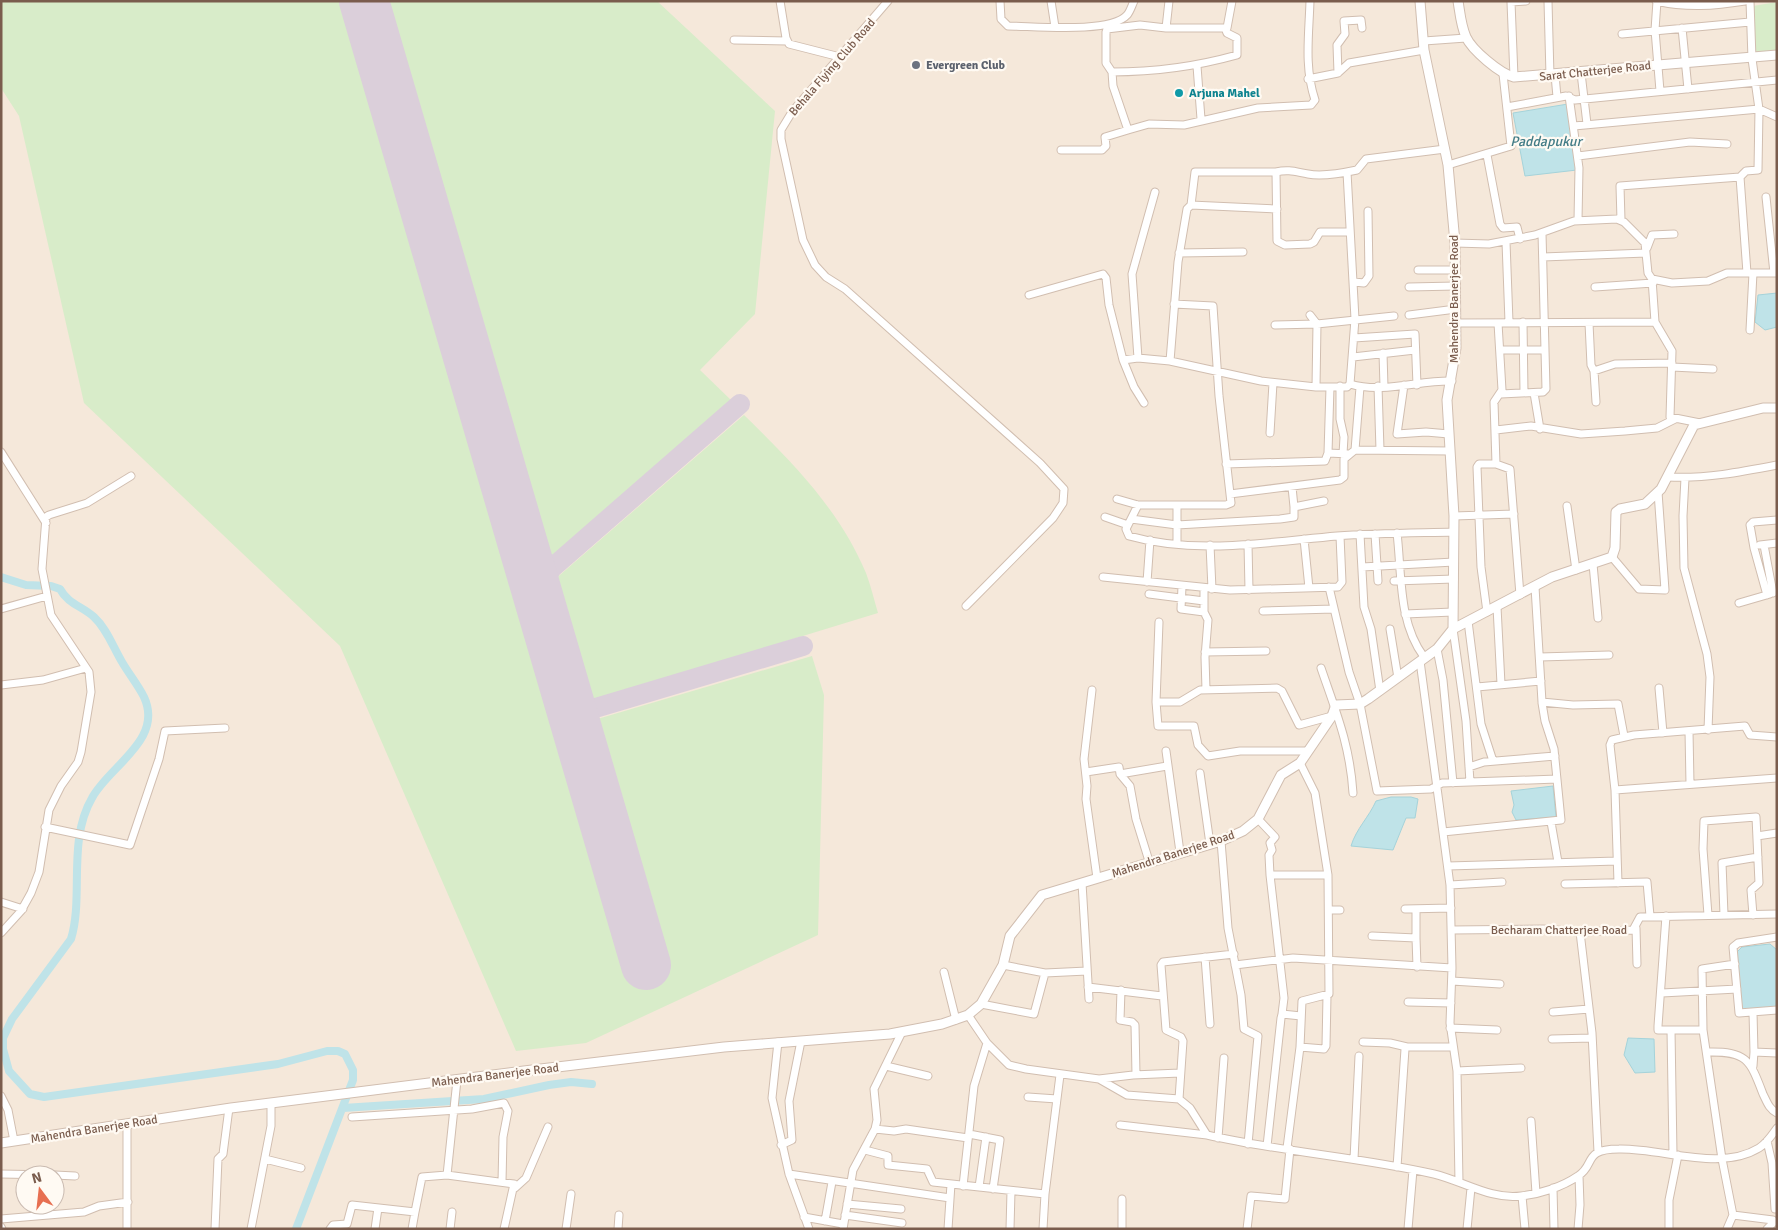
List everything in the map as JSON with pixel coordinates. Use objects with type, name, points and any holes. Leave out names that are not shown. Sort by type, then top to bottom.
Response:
[{"type":"street","points":[[780,1],[789,44],[840,57]]},
{"type":"street","name":"Behala Flying Club Road","points":[[888,1],[792,112],[782,130],[785,158],[803,240],[808,254],[826,277],[845,289],[1040,463],[1064,489],[1063,503],[1053,518],[966,606]]},
{"type":"street","points":[[1000,1],[1001,18],[1008,26],[1055,27],[1110,24],[1127,15],[1134,1]]},
{"type":"street","points":[[1051,1],[1055,27]]},
{"type":"street","points":[[1166,28],[1169,1]]},
{"type":"street","points":[[1128,130],[1112,86],[1112,72],[1106,63],[1107,29],[1140,25],[1166,28],[1225,28],[1229,25],[1232,1]]},
{"type":"street","points":[[1061,150],[1102,150],[1106,146],[1105,137],[1149,124],[1184,125],[1201,119],[1225,116],[1258,108],[1311,105],[1315,100],[1308,80],[1310,1]]},
{"type":"street","name":"Mahendra Banerjee Road","points":[[1420,1],[1424,46],[1448,165],[1455,243],[1456,323],[1452,381],[1448,400],[1454,516],[1453,629]]},
{"type":"street","points":[[1308,80],[1338,72],[1349,63],[1466,38],[1458,1]]},
{"type":"street","points":[[1514,77],[1511,2],[1526,1]]},
{"type":"street","points":[[1548,1],[1553,75],[1557,97]]},
{"type":"street","points":[[1660,91],[1655,30],[1657,1],[1683,7],[1745,1]]},
{"type":"street","points":[[1621,220],[1620,186],[1740,177],[1746,171],[1758,170],[1759,109],[1752,59],[1750,1]]},
{"type":"street","points":[[1338,72],[1337,45],[1345,34],[1344,21],[1361,20],[1362,28]]},
{"type":"street","points":[[1622,34],[1750,22]]},
{"type":"street","points":[[1112,72],[1154,72],[1197,66],[1237,55],[1237,38],[1227,33],[1225,28]]},
{"type":"street","points":[[1682,28],[1688,89]]},
{"type":"street","name":"Sarat Chatterjee Road","points":[[1466,38],[1471,45],[1504,74],[1514,77],[1581,73],[1684,62],[1752,59],[1777,55]]},
{"type":"street","points":[[734,40],[788,41]]},
{"type":"street","points":[[1197,66],[1201,119]]},
{"type":"street","points":[[1581,73],[1587,124]]},
{"type":"street","points":[[1448,165],[1487,155],[1511,146],[1504,74]]},
{"type":"street","points":[[1507,107],[1557,97],[1569,96],[1576,100],[1777,80]]},
{"type":"street","points":[[1569,96],[1578,156],[1578,220]]},
{"type":"street","points":[[1574,126],[1759,109],[1777,117]]},
{"type":"street","points":[[1578,156],[1690,142],[1727,144]]},
{"type":"street","points":[[1170,362],[1179,253],[1187,209],[1191,205],[1195,172],[1276,172],[1289,169],[1309,174],[1347,172],[1360,168],[1366,159],[1445,149]]},
{"type":"street","points":[[1487,155],[1501,226],[1517,227],[1520,239]]},
{"type":"street","points":[[1276,172],[1277,241],[1285,245],[1310,244],[1314,242],[1320,232],[1350,232]]},
{"type":"street","points":[[1347,172],[1355,319],[1350,384]]},
{"type":"street","points":[[1740,177],[1750,273],[1750,330]]},
{"type":"street","points":[[1138,358],[1132,274],[1155,192]]},
{"type":"street","points":[[1596,287],[1653,281],[1667,283],[1708,281],[1728,273],[1775,273],[1766,197]]},
{"type":"street","points":[[1191,205],[1276,209]]},
{"type":"street","points":[[1354,282],[1364,283],[1369,276],[1368,211]]},
{"type":"street","points":[[1455,243],[1482,244],[1506,242],[1542,233],[1578,220],[1621,220],[1643,240],[1648,276],[1653,281],[1655,322],[1672,348],[1669,415],[1701,423]]},
{"type":"street","points":[[1501,394],[1543,392],[1546,389],[1542,233]]},
{"type":"street","points":[[1646,251],[1652,235],[1674,234]]},
{"type":"street","points":[[1506,242],[1509,322]]},
{"type":"street","points":[[1543,257],[1646,251]]},
{"type":"street","points":[[1179,253],[1243,252]]},
{"type":"street","points":[[1418,270],[1455,270]]},
{"type":"street","points":[[1029,295],[1100,274],[1105,276],[1108,305],[1122,360],[1134,387],[1144,403]]},
{"type":"street","points":[[1409,287],[1456,286]]},
{"type":"street","points":[[1117,498],[1138,505],[1226,505],[1230,503],[1213,306],[1174,304]]},
{"type":"street","points":[[1409,315],[1456,309]]},
{"type":"street","points":[[1310,315],[1317,324],[1316,387]]},
{"type":"street","points":[[1275,325],[1317,324],[1394,316]]},
{"type":"street","points":[[1523,322],[1524,394]]},
{"type":"street","points":[[1456,323],[1655,322]]},
{"type":"street","points":[[1496,464],[1494,402],[1501,394],[1498,323]]},
{"type":"street","points":[[1589,323],[1591,365],[1594,371],[1596,402]]},
{"type":"street","points":[[1354,338],[1415,334],[1417,385]]},
{"type":"street","points":[[1353,357],[1415,350]]},
{"type":"street","points":[[1500,350],[1545,350]]},
{"type":"street","points":[[1380,450],[1382,353]]},
{"type":"street","points":[[1122,360],[1138,358],[1170,362],[1272,383],[1316,387],[1347,387],[1350,384],[1360,387],[1417,385],[1452,381]]},
{"type":"street","points":[[1594,371],[1615,364],[1672,365],[1713,369]]},
{"type":"street","points":[[1270,433],[1272,383]]},
{"type":"street","points":[[1404,385],[1397,434],[1426,432],[1449,434]]},
{"type":"street","points":[[1340,386],[1340,419],[1349,453]]},
{"type":"street","points":[[1226,464],[1283,461],[1322,462],[1327,460],[1330,387]]},
{"type":"street","points":[[1230,494],[1292,488],[1343,479],[1344,460],[1349,453],[1360,387]]},
{"type":"street","points":[[1534,393],[1540,429]]},
{"type":"street","points":[[1612,557],[1615,548],[1616,512],[1620,509],[1645,504],[1658,492],[1668,477],[1691,429],[1701,423],[1763,408],[1777,408]]},
{"type":"street","points":[[1496,430],[1528,426],[1581,434],[1625,432],[1658,428],[1675,418]]},
{"type":"street","points":[[1328,454],[1380,450],[1450,451]]},
{"type":"street","points":[[1,452],[46,523]]},
{"type":"street","points":[[1487,612],[1482,576],[1478,465],[1496,464],[1510,468],[1520,595]]},
{"type":"street","points":[[1668,477],[1685,478],[1736,473],[1777,464]]},
{"type":"street","points":[[1,933],[22,908],[39,872],[45,827],[50,810],[61,786],[78,762],[81,752],[91,692],[90,676],[54,621],[46,592],[42,558],[46,523],[49,515],[88,503],[131,476]]},
{"type":"street","points":[[1685,478],[1683,516],[1684,568],[1707,654],[1710,677],[1708,730]]},
{"type":"street","points":[[1105,517],[1130,522],[1177,525],[1291,518],[1295,514],[1292,488]]},
{"type":"street","points":[[1612,557],[1639,589],[1665,590],[1658,492]]},
{"type":"street","points":[[1294,507],[1324,501]]},
{"type":"street","points":[[1138,505],[1126,531],[1129,536],[1177,544],[1248,544],[1360,534],[1454,532]]},
{"type":"street","points":[[1177,506],[1177,544]]},
{"type":"street","points":[[1567,506],[1576,570]]},
{"type":"street","points":[[1454,516],[1514,514]]},
{"type":"street","points":[[1772,594],[1753,546],[1751,523],[1777,520]]},
{"type":"street","points":[[1397,533],[1405,614],[1413,643],[1422,659],[1450,885],[1452,928],[1450,1028],[1457,1071],[1458,1182]]},
{"type":"street","points":[[1360,534],[1364,607],[1371,629],[1380,691]]},
{"type":"street","points":[[1375,534],[1378,582]]},
{"type":"street","points":[[1103,577],[1208,589],[1249,590],[1338,587],[1342,582],[1340,536]]},
{"type":"street","points":[[1304,539],[1309,588]]},
{"type":"street","points":[[1147,582],[1150,540]]},
{"type":"street","points":[[1753,546],[1777,543]]},
{"type":"street","points":[[1248,544],[1249,590]]},
{"type":"street","points":[[1206,690],[1208,620],[1204,612],[1204,601],[1208,589],[1210,545]]},
{"type":"street","points":[[1764,545],[1772,594]]},
{"type":"street","points":[[1336,705],[1360,704],[1437,649],[1453,629],[1552,577],[1612,557]]},
{"type":"street","points":[[1362,567],[1454,562]]},
{"type":"street","points":[[1593,564],[1598,618]]},
{"type":"street","points":[[1394,581],[1454,579]]},
{"type":"street","points":[[1182,586],[1181,609],[1204,612]]},
{"type":"street","points":[[1329,587],[1349,672],[1360,704],[1377,791],[1431,789],[1437,785],[1453,783],[1557,779]]},
{"type":"street","points":[[1443,832],[1551,822],[1559,821],[1562,818],[1555,756],[1544,718],[1542,703],[1535,587]]},
{"type":"street","points":[[1,609],[46,592]]},
{"type":"street","points":[[1150,594],[1204,601]]},
{"type":"street","points":[[1739,603],[1772,594]]},
{"type":"street","points":[[1497,606],[1501,684]]},
{"type":"street","points":[[1263,611],[1334,609]]},
{"type":"street","points":[[1405,614],[1453,612]]},
{"type":"street","points":[[1468,621],[1481,728],[1493,761]]},
{"type":"street","points":[[1159,622],[1156,702],[1158,726],[1194,726],[1198,745],[1208,756],[1240,751],[1308,751]]},
{"type":"street","points":[[1390,629],[1398,678]]},
{"type":"street","points":[[1453,629],[1466,721],[1470,782]]},
{"type":"street","points":[[1437,649],[1443,680],[1453,783]]},
{"type":"street","points":[[1206,652],[1266,651]]},
{"type":"street","points":[[1540,657],[1609,655]]},
{"type":"street","points":[[1,685],[42,680],[86,668]]},
{"type":"street","points":[[1321,668],[1331,699],[1336,705],[1346,742],[1353,793]]},
{"type":"street","points":[[1476,687],[1541,681]]},
{"type":"street","points":[[1156,702],[1180,702],[1194,693],[1206,690],[1277,688],[1282,691],[1299,725],[1332,716]]},
{"type":"street","points":[[1659,688],[1663,733]]},
{"type":"street","points":[[1092,690],[1084,755],[1086,799],[1097,878]]},
{"type":"street","points":[[1542,703],[1573,705],[1618,704],[1624,736]]},
{"type":"street","name":"Mahendra Banerjee Road","points":[[1003,966],[1010,936],[1042,895],[1149,861],[1221,841],[1243,831],[1258,818],[1282,776],[1300,763],[1332,716],[1336,705]]},
{"type":"street","points":[[1618,882],[1615,790],[1610,743],[1624,736],[1745,726],[1750,734],[1777,737]]},
{"type":"street","points":[[45,827],[74,835],[130,845],[158,761],[165,731],[225,728]]},
{"type":"street","points":[[1689,731],[1690,784]]},
{"type":"street","points":[[1166,751],[1180,852]]},
{"type":"street","points":[[1469,767],[1493,761],[1555,756]]},
{"type":"street","points":[[1300,763],[1315,793],[1328,875],[1330,959],[1326,1046],[1324,1049],[1300,1047]]},
{"type":"street","points":[[1120,774],[1167,766]]},
{"type":"street","points":[[1086,772],[1119,767],[1120,774],[1130,786],[1136,819],[1149,861]]},
{"type":"street","points":[[1200,773],[1210,844]]},
{"type":"street","points":[[1615,790],[1777,778]]},
{"type":"street","points":[[1708,915],[1703,849],[1704,821],[1756,817],[1759,883],[1751,892],[1753,915]]},
{"type":"street","points":[[1258,818],[1275,837],[1270,843],[1272,850],[1269,855],[1270,876],[1284,998],[1267,1146]]},
{"type":"street","points":[[1551,822],[1558,862]]},
{"type":"street","points":[[1757,836],[1777,833]]},
{"type":"street","points":[[1221,841],[1226,904],[1244,1029],[1258,1036],[1248,1144]]},
{"type":"street","points":[[1724,915],[1722,862],[1758,857]]},
{"type":"street","points":[[1448,866],[1617,861]]},
{"type":"street","points":[[1270,876],[1328,875]]},
{"type":"street","points":[[1450,885],[1502,882]]},
{"type":"street","points":[[1082,883],[1089,999]]},
{"type":"street","points":[[1565,884],[1648,883],[1650,916],[1776,916]]},
{"type":"street","points":[[1,902],[22,908]]},
{"type":"street","points":[[1405,909],[1451,908]]},
{"type":"street","points":[[1416,909],[1417,967]]},
{"type":"street","points":[[1328,910],[1340,910]]},
{"type":"street","name":"Becharam Chatterjee Road","points":[[1452,928],[1543,929],[1580,932],[1632,930],[1636,928],[1638,918],[1650,916]]},
{"type":"street","points":[[1666,916],[1662,994],[1658,1007],[1658,1030],[1703,1030]]},
{"type":"street","points":[[1636,928],[1637,964]]},
{"type":"street","points":[[1580,932],[1592,1038],[1598,1152]]},
{"type":"street","points":[[1372,936],[1416,938]]},
{"type":"street","points":[[1777,938],[1735,944],[1739,1013],[1777,1010]]},
{"type":"street","points":[[1179,1099],[1183,1039],[1166,1030],[1162,996],[1162,963],[1234,954]]},
{"type":"street","points":[[1205,957],[1210,1024]]},
{"type":"street","points":[[1236,967],[1280,958],[1330,959],[1452,970]]},
{"type":"street","points":[[1727,1229],[1733,1215],[1722,1159],[1703,1030],[1703,967],[1735,964]]},
{"type":"street","points":[[1086,971],[1045,973],[1003,966],[981,1004],[970,1014],[987,1043],[1008,1064],[1060,1075],[1100,1079],[1136,1074],[1180,1073]]},
{"type":"street","points":[[944,972],[956,1020]]},
{"type":"street","points":[[981,1004],[1034,1014],[1045,973]]},
{"type":"street","points":[[1452,981],[1500,984]]},
{"type":"street","points":[[1088,987],[1162,996]]},
{"type":"street","points":[[1662,994],[1737,989]]},
{"type":"street","points":[[1120,990],[1120,1020],[1132,1022],[1134,1025],[1136,1074]]},
{"type":"street","points":[[1247,1229],[1251,1196],[1285,1199],[1288,1149],[1300,1047],[1302,1000],[1327,996]]},
{"type":"street","points":[[1408,1002],[1451,1004]]},
{"type":"street","points":[[1553,1012],[1589,1009]]},
{"type":"street","points":[[1753,1012],[1753,1066]]},
{"type":"street","name":"Mahendra Banerjee Road","points":[[1,1143],[229,1108],[355,1092],[778,1042],[902,1032],[956,1020],[970,1014]]},
{"type":"street","points":[[1282,1014],[1301,1016]]},
{"type":"street","points":[[1450,1028],[1497,1030]]},
{"type":"street","points":[[1669,1229],[1669,1200],[1676,1154],[1671,1030]]},
{"type":"street","points":[[804,1217],[825,1220],[843,1226],[853,1170],[875,1129],[877,1113],[873,1093],[902,1032]]},
{"type":"street","points":[[1552,1039],[1592,1038]]},
{"type":"street","points":[[781,1145],[792,1140],[789,1101],[801,1041]]},
{"type":"street","points":[[778,1042],[772,1092],[781,1145],[789,1174],[809,1229]]},
{"type":"street","points":[[1363,1042],[1390,1043],[1408,1047],[1453,1047]]},
{"type":"street","points":[[963,1186],[974,1084],[987,1043]]},
{"type":"street","points":[[1397,1167],[1405,1049],[1408,1047]]},
{"type":"street","points":[[1707,1052],[1738,1055],[1745,1058],[1753,1066],[1768,1105],[1777,1113]]},
{"type":"street","points":[[1754,1052],[1777,1053]]},
{"type":"street","points":[[1354,1159],[1358,1056]]},
{"type":"street","points":[[1218,1138],[1224,1058]]},
{"type":"street","points":[[886,1066],[928,1076]]},
{"type":"street","points":[[1457,1071],[1520,1068]]},
{"type":"street","points":[[1043,1229],[1045,1194],[1060,1075]]},
{"type":"street","points":[[1100,1079],[1127,1095],[1179,1099],[1190,1108],[1207,1135]]},
{"type":"street","points":[[447,1175],[457,1080]]},
{"type":"street","points":[[1,1096],[8,1110],[16,1141]]},
{"type":"street","points":[[1028,1097],[1057,1099]]},
{"type":"street","points":[[251,1229],[271,1126],[271,1103]]},
{"type":"street","points":[[352,1117],[506,1104],[508,1111],[503,1137],[502,1182]]},
{"type":"street","points":[[214,1229],[218,1159],[223,1154],[229,1108]]},
{"type":"street","points":[[1531,1121],[1536,1193]]},
{"type":"street","points":[[127,1124],[127,1229]]},
{"type":"street","points":[[1120,1125],[1207,1135],[1248,1144],[1354,1159],[1413,1170],[1458,1182],[1471,1188],[1508,1196],[1536,1193],[1553,1188],[1579,1176],[1589,1160],[1598,1152],[1618,1149],[1722,1159],[1745,1155],[1767,1141],[1777,1128]]},
{"type":"street","points":[[504,1229],[515,1188],[523,1183],[548,1127]]},
{"type":"street","points":[[875,1129],[894,1131],[906,1129],[1000,1140],[993,1189]]},
{"type":"street","points":[[980,1187],[986,1137]]},
{"type":"street","points":[[1767,1141],[1772,1164],[1775,1210]]},
{"type":"street","points":[[865,1150],[887,1156],[888,1165],[927,1169],[933,1182],[1045,1194]]},
{"type":"street","points":[[265,1159],[301,1168]]},
{"type":"street","points":[[1408,1229],[1413,1170]]},
{"type":"street","points":[[1,1174],[15,1174]]},
{"type":"street","points":[[789,1174],[850,1185],[950,1198]]},
{"type":"street","points":[[412,1229],[422,1177],[447,1175],[502,1182],[512,1184],[515,1188]]},
{"type":"street","points":[[65,1176],[75,1176]]},
{"type":"street","points":[[1578,1229],[1580,1205],[1579,1176]]},
{"type":"street","points":[[825,1220],[832,1182]]},
{"type":"street","points":[[948,1229],[952,1184]]},
{"type":"street","points":[[1467,1229],[1471,1188]]},
{"type":"street","points":[[1553,1188],[1554,1229]]},
{"type":"street","points":[[1010,1229],[1012,1191]]},
{"type":"street","points":[[566,1229],[571,1194]]},
{"type":"street","points":[[1522,1196],[1525,1229]]},
{"type":"street","points":[[1122,1199],[1122,1229]]},
{"type":"street","points":[[1,1218],[84,1212],[99,1206],[128,1202]]},
{"type":"street","points":[[846,1204],[901,1209]]},
{"type":"street","points":[[330,1229],[333,1225],[346,1224],[352,1205],[415,1212]]},
{"type":"street","points":[[376,1229],[378,1208]]},
{"type":"street","points":[[450,1229],[452,1212]]},
{"type":"street","points":[[618,1229],[620,1215]]},
{"type":"street","points":[[845,1215],[902,1224]]},
{"type":"street","points":[[1733,1215],[1773,1220],[1773,1225],[1767,1229]]},
{"type":"shaded area","points":[[1,1],[1777,1],[1777,1229],[1,1229]]},
{"type":"green space","points":[[1,1],[347,1],[636,969],[666,960],[594,720],[812,656],[824,695],[818,935],[586,1043],[516,1051],[340,646],[84,403],[19,116],[1,88]]},
{"type":"green space","points":[[381,1],[657,1],[775,111],[755,314],[700,370],[733,402],[547,561]]},
{"type":"green space","points":[[1777,2],[1777,50],[1756,53],[1753,6]]},
{"type":"green space","points":[[744,415],[797,469],[828,507],[855,550],[866,573],[878,613],[588,702],[553,581]]},
{"type":"water","name":"Paddapukur","points":[[1568,104],[1577,170],[1525,176],[1513,113]]},
{"type":"water","points":[[1777,293],[1777,327],[1765,330],[1755,322],[1758,295]]},
{"type":"water","points":[[1553,786],[1556,817],[1516,820],[1512,812],[1514,805],[1511,791]]},
{"type":"water","points":[[1391,797],[1418,799],[1415,818],[1406,818],[1393,850],[1351,846],[1376,801]]},
{"type":"water","points":[[1770,944],[1777,950],[1777,1009],[1742,1011],[1737,952],[1742,947]]},
{"type":"water","points":[[1628,1038],[1654,1039],[1655,1072],[1635,1073],[1624,1055]]},
{"type":"waterway","points":[[1,577],[26,585],[51,586],[60,589],[71,602],[94,617],[106,633],[142,693],[148,712],[147,726],[141,739],[132,752],[100,786],[84,815],[78,850],[75,923],[71,939],[12,1019],[3,1038],[3,1049],[9,1071],[30,1094],[44,1097],[278,1064],[327,1051],[338,1051],[345,1054],[353,1070],[353,1080],[296,1229]]},
{"type":"waterway","points":[[343,1108],[484,1099],[549,1085],[571,1082],[592,1084]]},
{"type":"taxiway","points":[[528,566],[548,570],[552,568],[740,404]]},
{"type":"taxiway","points":[[538,600],[541,584],[552,568]]},
{"type":"taxiway","points":[[572,715],[803,646]]},
{"type":"runway","points":[[364,1],[646,965]]},
{"type":"place","name":"Evergreen Club","points":[[916,65]]},
{"type":"place","name":"Arjuna Mahel","points":[[1179,93]]}]
